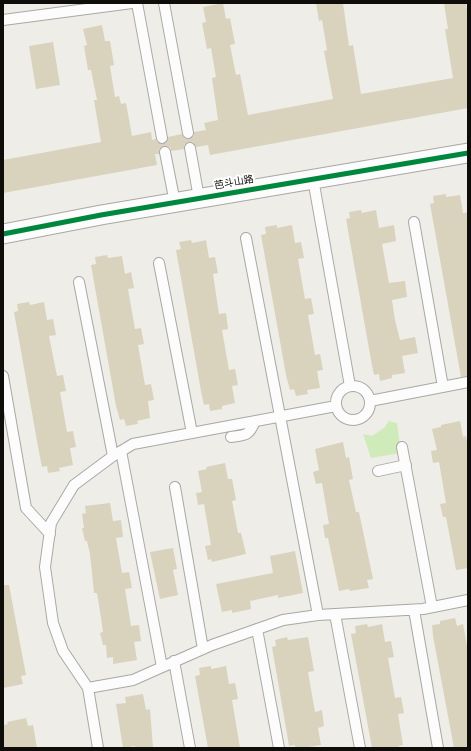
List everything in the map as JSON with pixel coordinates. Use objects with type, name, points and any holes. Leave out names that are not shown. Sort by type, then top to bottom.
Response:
[{"type":"street","name":"芭斗山路","points":[[3,234],[199,198],[468,153]]},
{"type":"lane","points":[[3,20],[132,3]]},
{"type":"lane","points":[[138,3],[162,138]]},
{"type":"lane","points":[[164,3],[188,133]]},
{"type":"lane","points":[[190,148],[199,198]]},
{"type":"lane","points":[[165,152],[175,203]]},
{"type":"lane","points":[[313,179],[350,386]]},
{"type":"lane","points":[[414,222],[443,387]]},
{"type":"lane","points":[[246,238],[318,615]]},
{"type":"lane","points":[[159,263],[192,433]]},
{"type":"lane","points":[[80,282],[162,667]]},
{"type":"lane","points":[[3,376],[6,411],[26,508],[50,534]]},
{"type":"lane","points":[[370,401],[468,382]]},
{"type":"lane","points":[[350,386],[361,388],[366,392],[370,401],[366,413],[356,420],[343,417],[336,406],[337,395],[340,391],[350,386]]},
{"type":"lane","points":[[98,748],[88,688],[63,651],[53,623],[45,567],[51,523],[74,485],[117,453],[133,444],[336,406]]},
{"type":"lane","points":[[231,437],[246,435],[251,431],[255,421]]},
{"type":"lane","points":[[402,447],[432,607]]},
{"type":"lane","points":[[378,471],[406,466]]},
{"type":"lane","points":[[175,486],[203,649]]},
{"type":"lane","points":[[88,688],[133,680],[203,649],[283,620],[318,615],[414,610],[468,600]]},
{"type":"lane","points":[[414,610],[438,748]]},
{"type":"lane","points":[[335,614],[360,748]]},
{"type":"lane","points":[[257,629],[279,748]]},
{"type":"lane","points":[[174,661],[190,748]]},
{"type":"green space","points":[[389,421],[397,423],[401,453],[371,458],[363,434],[372,436],[384,428]]},
{"type":"building","points":[[223,3],[226,19],[230,18],[235,44],[230,45],[236,75],[240,74],[248,115],[333,99],[324,51],[327,50],[322,20],[319,21],[316,3],[343,3],[349,46],[353,45],[361,94],[453,78],[445,29],[448,29],[444,3],[466,3],[468,16],[468,108],[210,155],[208,145],[196,147],[193,142],[188,142],[184,145],[184,149],[171,151],[170,147],[164,146],[159,150],[159,154],[155,154],[157,165],[3,193],[3,160],[101,142],[94,100],[97,100],[91,70],[88,70],[84,46],[87,45],[83,29],[102,25],[105,41],[110,41],[114,65],[110,66],[115,97],[119,96],[121,104],[126,103],[132,136],[151,132],[152,140],[156,139],[157,142],[163,144],[166,143],[168,137],[182,134],[185,139],[190,139],[194,136],[194,132],[206,130],[204,123],[218,120],[212,78],[216,77],[211,48],[207,49],[202,23],[206,22],[203,7]]},
{"type":"building","points":[[53,42],[60,85],[36,89],[29,46]]},
{"type":"building","points":[[446,194],[446,197],[460,195],[463,213],[468,212],[468,376],[461,377],[430,204],[434,203],[433,196]]},
{"type":"building","points":[[361,210],[362,213],[376,210],[379,228],[394,225],[396,241],[382,244],[389,283],[405,281],[407,297],[392,300],[395,320],[400,340],[415,337],[418,353],[402,356],[405,373],[392,375],[392,378],[380,381],[379,374],[374,375],[346,219],[350,218],[349,212]]},
{"type":"building","points":[[277,225],[277,228],[292,225],[295,243],[301,242],[304,258],[298,259],[305,299],[311,298],[314,314],[308,315],[315,355],[320,354],[323,370],[317,371],[320,388],[307,390],[308,394],[296,396],[294,389],[290,390],[286,375],[261,235],[266,234],[265,227]]},
{"type":"building","points":[[191,240],[192,243],[206,240],[209,258],[215,257],[218,273],[213,274],[219,314],[226,313],[228,329],[222,330],[229,370],[235,369],[238,385],[232,386],[235,403],[222,406],[222,409],[210,411],[209,404],[204,405],[201,391],[176,250],[181,249],[179,242]]},
{"type":"building","points":[[107,255],[108,258],[122,256],[125,274],[131,272],[134,288],[128,289],[135,329],[141,328],[144,344],[138,345],[145,385],[151,384],[154,400],[148,401],[150,418],[137,421],[138,424],[126,426],[124,419],[120,420],[116,406],[91,265],[96,264],[95,257]]},
{"type":"building","points":[[29,302],[30,305],[44,302],[47,320],[53,319],[56,335],[49,336],[57,376],[63,375],[66,391],[60,392],[67,432],[73,431],[76,447],[70,448],[73,465],[59,468],[60,471],[48,473],[47,466],[42,467],[14,312],[18,311],[17,304]]},
{"type":"building","points":[[460,421],[463,437],[466,436],[468,446],[468,568],[456,570],[446,517],[443,517],[440,504],[446,503],[439,462],[433,463],[431,451],[437,450],[432,429],[441,427],[441,425]]},
{"type":"building","points":[[343,442],[346,458],[349,457],[353,479],[349,480],[356,512],[359,512],[373,579],[367,580],[369,588],[350,591],[349,589],[339,591],[328,538],[325,538],[323,525],[329,524],[322,483],[316,484],[313,472],[319,470],[315,449]]},
{"type":"building","points":[[225,463],[228,479],[232,479],[236,500],[232,501],[238,533],[241,533],[246,554],[212,562],[211,559],[208,560],[205,546],[211,545],[204,504],[198,505],[196,493],[202,492],[198,471],[207,469],[206,467]]},
{"type":"building","points":[[110,503],[113,521],[121,520],[123,537],[116,538],[122,573],[129,572],[132,588],[125,589],[131,626],[139,625],[141,641],[134,642],[137,660],[113,664],[113,657],[107,658],[106,645],[103,645],[100,633],[103,632],[97,593],[94,593],[90,554],[82,528],[84,528],[82,514],[86,513],[85,506]]},
{"type":"building","points":[[173,548],[177,569],[173,570],[178,595],[160,599],[150,552]]},
{"type":"building","points":[[295,551],[303,593],[278,598],[278,595],[250,601],[251,609],[232,613],[232,610],[222,612],[216,584],[273,573],[270,556]]},
{"type":"building","points":[[3,585],[9,585],[26,675],[21,676],[23,684],[3,688]]},
{"type":"building","points":[[455,618],[457,626],[463,624],[468,651],[468,748],[454,748],[433,636],[432,625],[440,624],[440,621]]},
{"type":"building","points":[[367,624],[368,627],[382,624],[385,642],[391,641],[394,657],[388,658],[395,698],[401,697],[404,713],[398,714],[403,745],[399,746],[399,748],[372,748],[351,634],[356,633],[355,626]]},
{"type":"building","points":[[287,637],[288,640],[308,637],[314,671],[308,672],[315,712],[322,710],[324,726],[318,728],[321,745],[303,748],[295,748],[295,745],[289,746],[272,647],[276,646],[275,640]]},
{"type":"building","points":[[211,666],[211,669],[226,666],[229,684],[235,683],[238,699],[232,700],[240,748],[208,748],[195,676],[200,675],[199,668]]},
{"type":"building","points":[[143,694],[146,710],[150,709],[153,748],[135,748],[135,746],[123,748],[116,704],[126,703],[125,697]]},
{"type":"building","points":[[26,718],[28,726],[33,725],[37,748],[3,748],[3,725],[8,724],[7,722]]},
{"type":"cycle path","points":[[3,234],[101,215],[468,153]]}]
